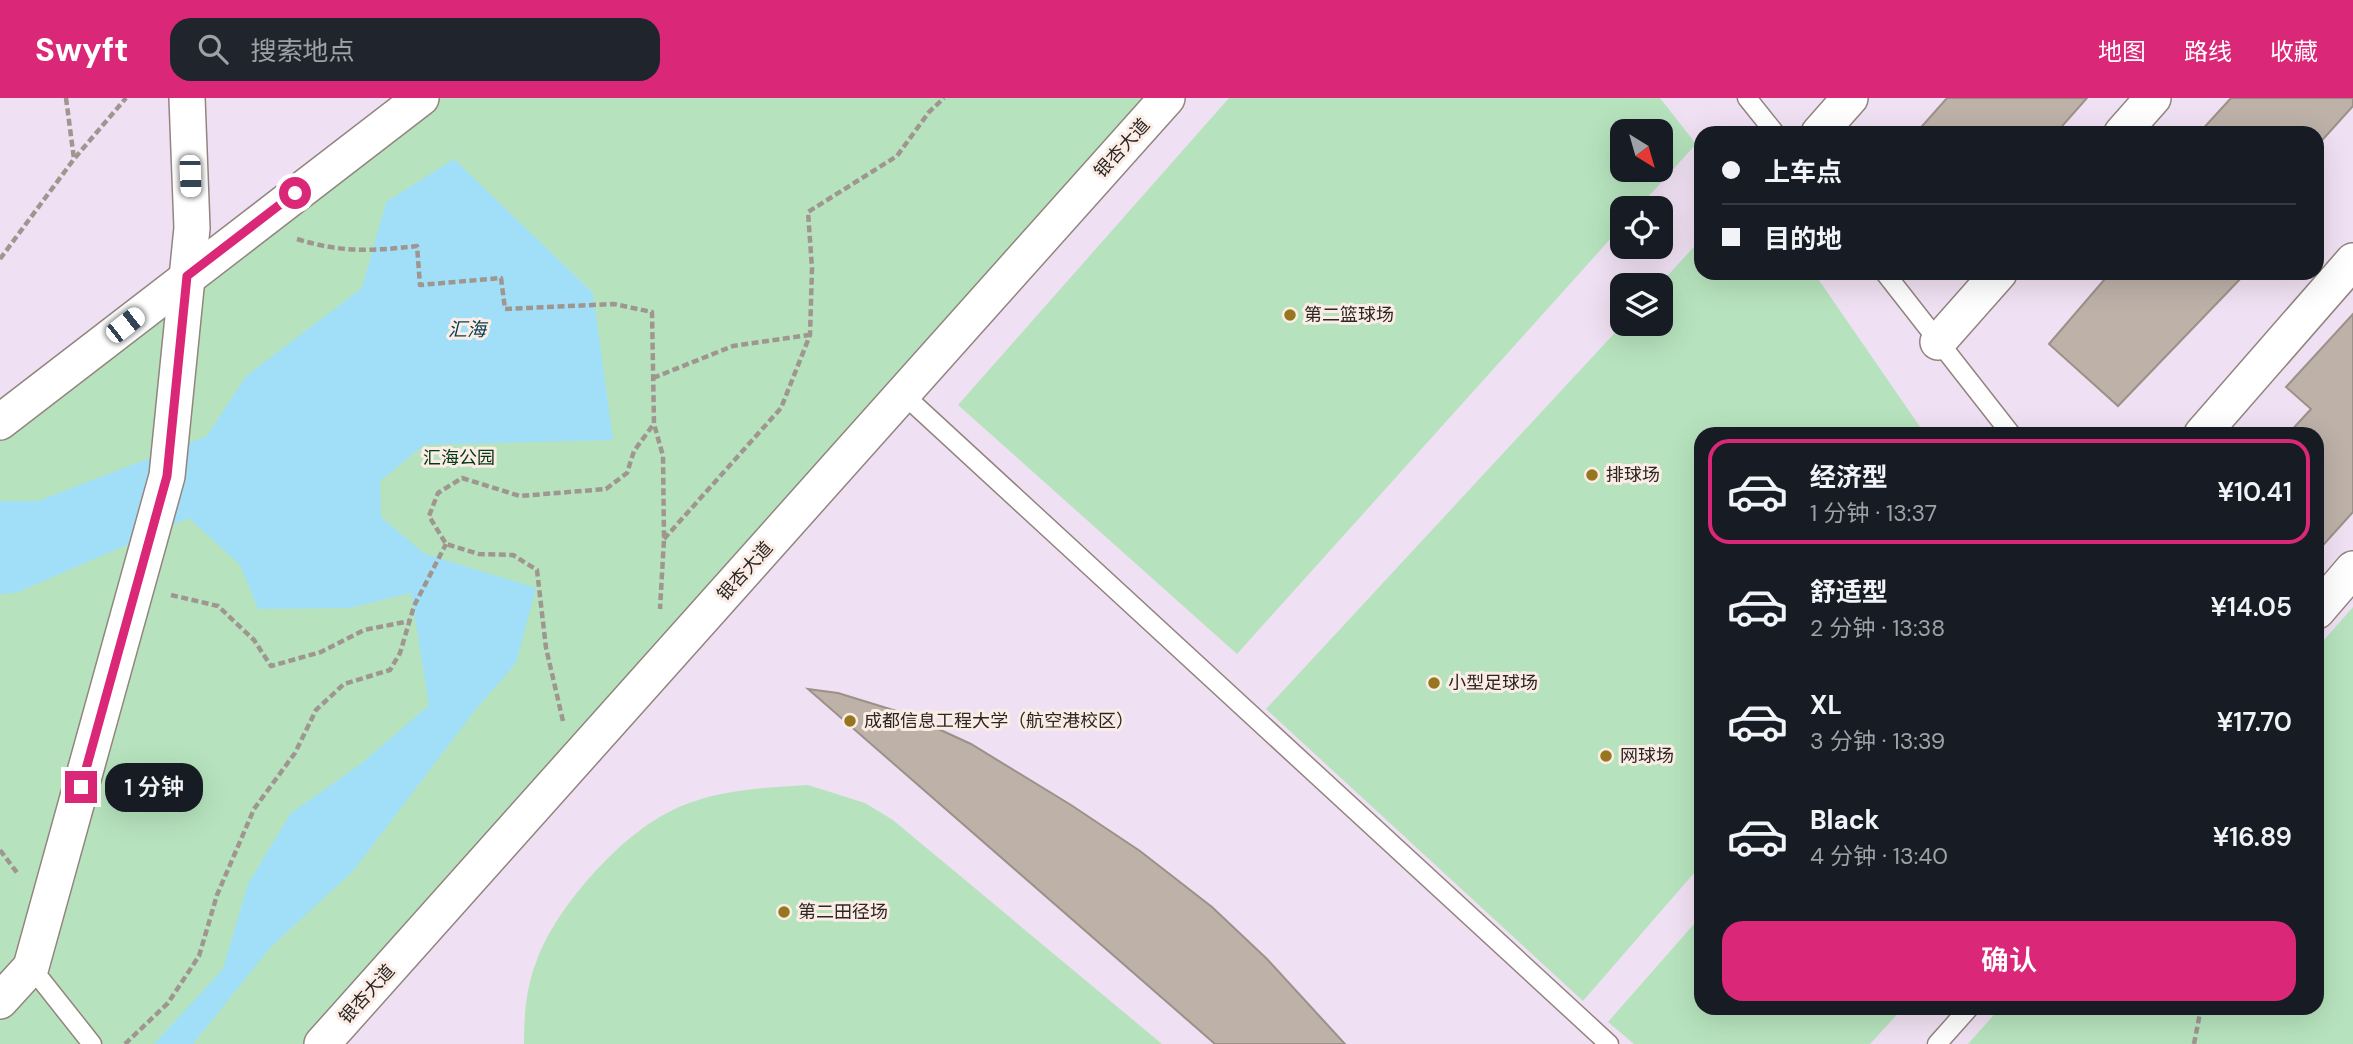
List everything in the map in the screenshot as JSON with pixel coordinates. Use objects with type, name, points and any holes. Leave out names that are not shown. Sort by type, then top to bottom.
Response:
[{"type":"street","points":[[0,1001],[31,967],[167,476],[192,228],[187,98]]},
{"type":"street","points":[[0,422],[421,98]]},
{"type":"street","name":"银杏大道","points":[[322,1044],[1167,98]]},
{"type":"street","points":[[1825,126],[1850,98]]},
{"type":"street","points":[[2128,126],[2153,98]]},
{"type":"street","points":[[2209,427],[2353,261]]},
{"type":"street","points":[[1938,341],[1993,280]]},
{"type":"street","points":[[2324,603],[2353,569]]},
{"type":"lane","points":[[1747,98],[1769,126]]},
{"type":"lane","points":[[1890,280],[2006,427]]},
{"type":"lane","points":[[903,394],[1609,1044]]},
{"type":"lane","points":[[1247,709],[1563,1002]]},
{"type":"lane","points":[[31,967],[92,1044]]},
{"type":"lane","points":[[1937,1044],[1963,1015]]},
{"type":"path","points":[[66,98],[74,159]]},
{"type":"path","points":[[0,259],[74,159],[126,98]]},
{"type":"path","points":[[664,540],[781,408],[810,335],[812,268],[808,212],[897,156],[929,112],[944,98]]},
{"type":"path","points":[[254,225],[326,248],[360,252],[417,246],[420,285],[501,278],[505,309],[614,304],[652,312],[653,424],[663,456],[664,540],[657,670]]},
{"type":"path","points":[[653,378],[733,346],[810,335]]},
{"type":"path","points":[[579,757],[558,709],[537,570],[513,555],[479,554],[446,544],[429,516],[438,493],[462,478],[520,495],[606,489],[627,473],[634,451],[653,424]]},
{"type":"path","points":[[125,1044],[168,1003],[199,956],[217,895],[241,846],[254,809],[295,753],[316,710],[344,684],[390,670],[400,653],[414,606],[446,544]]},
{"type":"path","points":[[138,580],[218,606],[254,640],[271,666],[321,652],[364,630],[410,621]]},
{"type":"path","points":[[2194,1044],[2200,1015]]},
{"type":"shaded area","name":"成都信息工程大学（航空港校区）","points":[[0,98],[2353,98],[2353,1044],[0,1044]]},
{"type":"green space","name":"汇海公园","points":[[421,98],[1167,98],[322,1044],[0,1044],[0,422]]},
{"type":"green space","name":"第二篮球场","points":[[1229,98],[1660,98],[1694,141],[1694,146],[1673,169],[1673,119],[1610,119],[1610,182],[1662,182],[1649,196],[1610,196],[1610,239],[1237,654],[958,405]]},
{"type":"green space","points":[[1694,247],[1694,280],[1819,280],[1920,427],[1694,427],[1694,873],[1583,1001],[1266,709],[1612,336],[1673,336],[1673,273],[1670,273]]},
{"type":"green space","points":[[2353,607],[2353,1044],[1968,1044],[1994,1015],[2324,1015],[2324,640]]},
{"type":"green space","name":"第二田径场","points":[[808,785],[865,803],[893,820],[1162,1044],[524,1044],[528,991],[533,970],[546,940],[574,897],[609,857],[648,824],[683,805],[736,791]]},
{"type":"green space","points":[[1694,924],[1694,1015],[1897,1015],[1870,1044],[1634,1044],[1608,1022]]},
{"type":"water","name":"汇海","points":[[454,159],[593,293],[613,440],[424,445],[380,481],[381,517],[425,554],[536,588],[516,663],[476,709],[354,870],[270,948],[193,1044],[154,1044],[223,969],[248,884],[291,813],[362,763],[429,705],[411,593],[350,608],[258,609],[240,565],[189,518],[16,593],[0,594],[0,501],[38,501],[207,436],[246,376],[362,288],[386,202]]},
{"type":"building","points":[[1947,98],[2087,98],[2062,126],[1922,126]]},
{"type":"building","points":[[2231,98],[2353,98],[2353,106],[2324,138],[2324,126],[2205,126]]},
{"type":"building","points":[[2104,280],[2239,280],[2118,406],[2049,344]]},
{"type":"building","points":[[2353,314],[2353,512],[2324,544],[2324,427],[2294,427],[2311,409],[2286,387]]},
{"type":"building","points":[[808,689],[838,693],[906,714],[971,744],[1071,805],[1140,851],[1212,907],[1267,959],[1345,1044],[1215,1044]]},
{"type":"place","name":"第二篮球场","points":[[1290,315]]},
{"type":"place","name":"排球场","points":[[1592,475]]},
{"type":"place","name":"小型足球场","points":[[1434,683]]},
{"type":"place","name":"成都信息工程大学（航空港校区）","points":[[850,721]]},
{"type":"place","name":"网球场","points":[[1606,756]]},
{"type":"place","name":"第二田径场","points":[[784,912]]},
{"type":"route","points":[[81,787],[167,476],[187,276],[295,193]]}]
